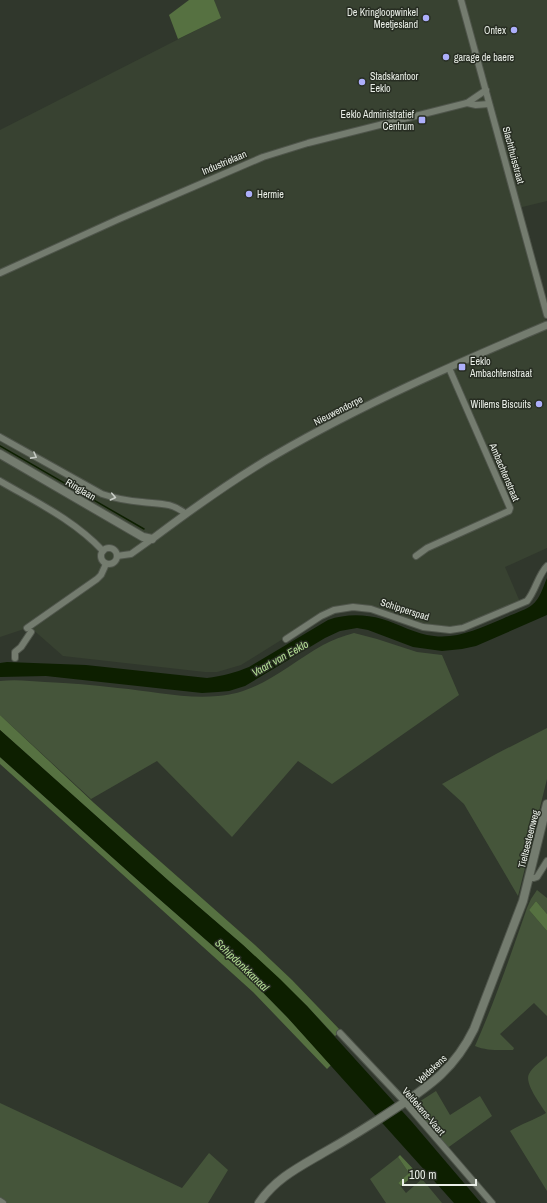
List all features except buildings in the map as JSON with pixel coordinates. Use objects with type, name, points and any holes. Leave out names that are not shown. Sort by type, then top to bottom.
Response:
[{"type":"main road","name":"Ringlaan","points":[[0,454],[142,537],[152,539]]},
{"type":"main road","name":"Tieltsesteenweg","points":[[529,878],[547,804]]},
{"type":"main road","name":"Veldekens","points":[[259,1203],[271,1188],[286,1175],[374,1123],[404,1103],[438,1079],[452,1064],[468,1042],[474,1029],[515,922],[529,878]]},
{"type":"street","name":"Slachthuisstraat","points":[[461,0],[547,315]]},
{"type":"street","name":"Industrielaan","points":[[0,273],[119,219],[263,157],[308,143],[467,103],[486,90]]},
{"type":"street","name":"Industrielaan","points":[[467,103],[476,105],[489,104]]},
{"type":"street","name":"Nieuwendorpe","points":[[152,539],[186,514],[277,453],[400,390],[547,325]]},
{"type":"street","name":"Ambachtenstraat","points":[[416,556],[427,548],[509,511],[510,508],[449,368]]},
{"type":"street","name":"Ringlaan","points":[[0,437],[102,494],[141,502],[173,506],[186,514]]},
{"type":"street","points":[[0,481],[66,519],[83,532],[103,551]]},
{"type":"street","points":[[117,556],[131,554],[152,539]]},
{"type":"street","points":[[110,548],[117,556],[115,562],[111,564],[102,562],[101,554],[103,551],[110,548]]},
{"type":"street","points":[[15,658],[15,652],[21,647],[29,630],[97,579],[101,575],[106,564]]},
{"type":"street","name":"Schipperspad","points":[[286,639],[321,616],[334,610],[353,608],[371,609],[423,628],[450,630],[463,628],[527,601],[533,594],[543,570],[547,566]]},
{"type":"street","points":[[529,878],[537,877],[547,861]]},
{"type":"street","name":"Veldekens-Vaart","points":[[340,1033],[492,1203]]},
{"type":"shaded area","points":[[189,0],[214,0],[221,18],[178,39],[169,15]]},
{"type":"shaded area","points":[[214,0],[547,0],[547,201],[514,209],[547,326],[547,548],[505,567],[520,602],[464,625],[454,627],[433,626],[414,622],[350,605],[294,632],[241,665],[217,672],[205,672],[63,656],[30,627],[0,637],[0,130],[220,18]]},
{"type":"shaded area","points":[[354,633],[417,652],[442,655],[459,695],[332,784],[298,761],[232,837],[157,761],[91,799],[0,715],[0,681],[17,680],[109,687],[180,696],[205,697],[233,694],[246,690],[273,677],[323,645]]},
{"type":"shaded area","points":[[0,715],[94,803],[255,945],[292,980],[341,1031],[335,1036],[307,1006],[243,945],[0,730]]},
{"type":"shaded area","points":[[547,728],[547,779],[518,896],[464,804],[442,784]]},
{"type":"shaded area","points":[[0,757],[245,974],[331,1065],[327,1069],[253,992],[0,764]]},
{"type":"shaded area","points":[[537,890],[547,898],[547,914],[536,901],[529,910],[547,931],[547,1016],[534,1003],[500,1034],[514,1048],[513,1050],[480,1048],[475,1046],[496,995],[527,908]]},
{"type":"shaded area","points":[[536,901],[547,914],[547,931],[529,910]]},
{"type":"shaded area","points":[[547,1056],[547,1191],[510,1131],[546,1113],[534,1094],[528,1078],[532,1069]]},
{"type":"shaded area","points":[[436,1091],[450,1115],[480,1096],[492,1116],[446,1149],[411,1107]]},
{"type":"shaded area","points":[[0,1103],[182,1188],[209,1153],[228,1170],[208,1203],[6,1203],[0,1198]]},
{"type":"shaded area","points":[[400,1155],[417,1173],[401,1186],[398,1183],[409,1173],[398,1157]]},
{"type":"shaded area","points":[[398,1157],[409,1173],[398,1183],[406,1193],[422,1179],[442,1203],[386,1203],[370,1179]]},
{"type":"water","name":"Vaart van Eeklo","points":[[547,578],[547,615],[476,646],[462,649],[442,651],[413,647],[368,630],[357,628],[340,631],[325,638],[245,686],[229,691],[202,693],[46,676],[0,677],[0,663],[7,662],[86,665],[207,678],[234,673],[249,667],[328,620],[348,616],[368,616],[382,619],[427,635],[451,636],[486,626],[529,607],[539,596]]},
{"type":"water","name":"Schipdonkkanaal","points":[[0,730],[280,979],[307,1006],[412,1122],[481,1203],[454,1203],[288,1018],[245,974],[0,757]]},
{"type":"waterway","points":[[0,446],[144,529]]},
{"type":"place","name":"De Kringloopwinkel Meetjesland","points":[[426,18]]},
{"type":"place","name":"Ontex","points":[[514,30]]},
{"type":"place","name":"garage de baere","points":[[446,57]]},
{"type":"place","name":"Stadskantoor Eeklo","points":[[362,82]]},
{"type":"place","name":"Eeklo Administratief Centrum","points":[[422,120]]},
{"type":"place","name":"Hermie","points":[[249,194]]},
{"type":"place","name":"Eeklo Ambachtenstraat","points":[[462,367]]},
{"type":"place","name":"Willems Biscuits","points":[[539,404]]}]
